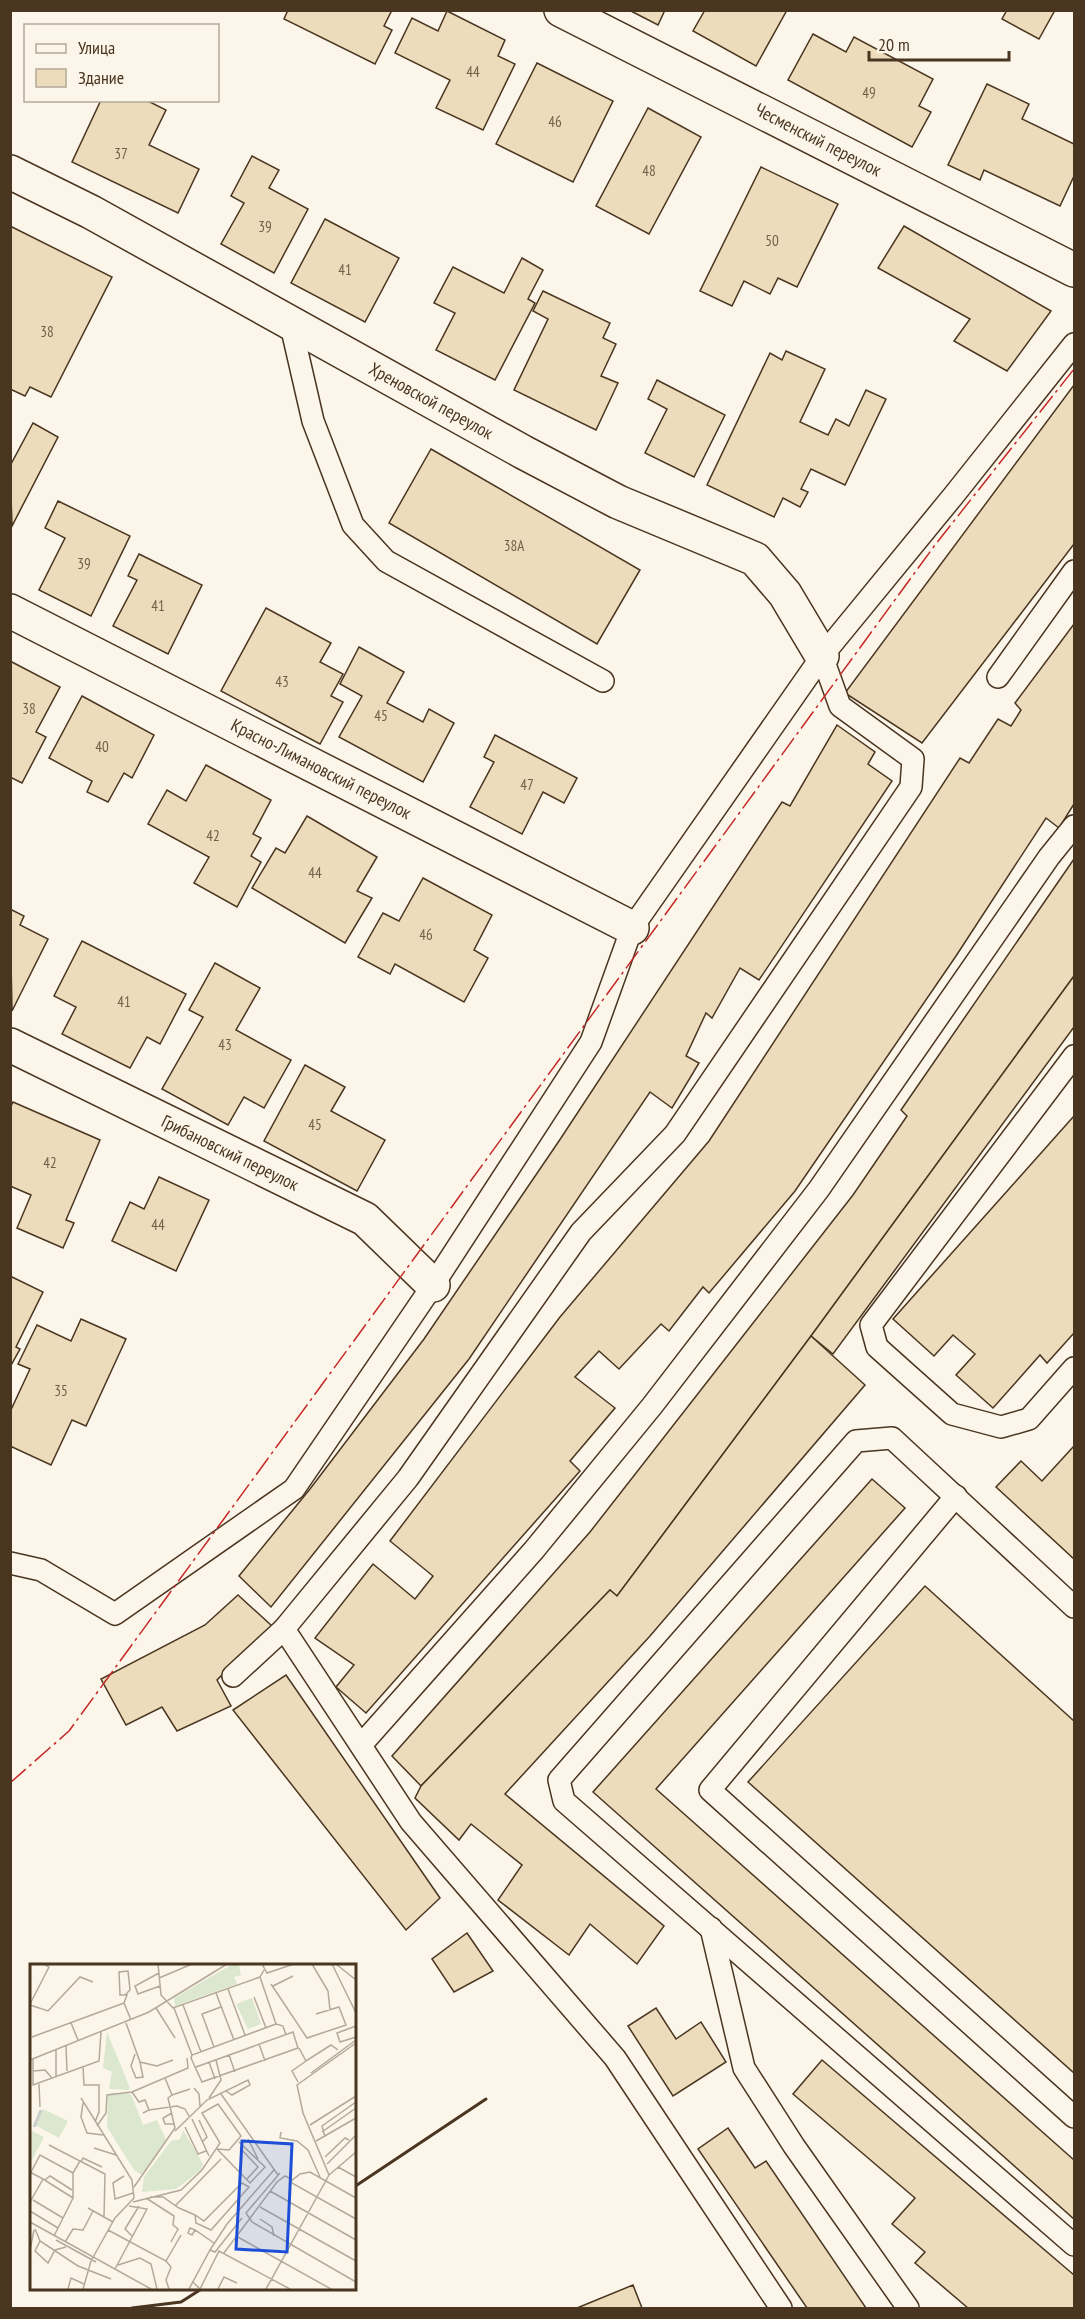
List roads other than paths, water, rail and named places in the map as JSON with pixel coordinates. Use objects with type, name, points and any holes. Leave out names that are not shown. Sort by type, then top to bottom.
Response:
[{"type":"street","name":"Чесменский переулок","points":[[561,10],[1074,270]]},
{"type":"street","name":"Хреновской переулок","points":[[10,172],[91,212],[523,452],[618,502],[754,559],[785,594],[822,656]]},
{"type":"street","name":"Красно-Лимановский переулок","points":[[10,611],[632,927]]},
{"type":"street","name":"Грибановский переулок","points":[[10,1045],[365,1220],[433,1285]]},
{"type":"lane","points":[[290,321],[313,421],[354,525],[386,561],[603,681]]},
{"type":"lane","points":[[10,1563],[41,1570],[115,1614],[294,1490],[433,1285],[591,1042],[632,927],[822,656],[1074,344]]},
{"type":"lane","points":[[998,677],[1074,572]]},
{"type":"lane","points":[[233,1676],[284,1629],[408,1478],[581,1232],[675,1134],[911,787],[913,759],[840,706],[822,656]]},
{"type":"lane","points":[[361,1745],[534,1550],[652,1406],[819,1190],[1049,857],[1074,826]]},
{"type":"lane","points":[[1074,1056],[871,1325],[877,1347],[952,1414],[1001,1427],[1029,1419],[1074,1368]]},
{"type":"lane","points":[[1074,1607],[892,1438],[856,1441],[559,1780],[564,1801],[1074,2245]]},
{"type":"lane","points":[[956,1496],[710,1790],[1074,2117]]},
{"type":"lane","points":[[284,1629],[411,1822],[615,2058],[781,2308]]},
{"type":"lane","points":[[711,1929],[744,2068],[794,2146],[883,2276],[908,2308]]}]
